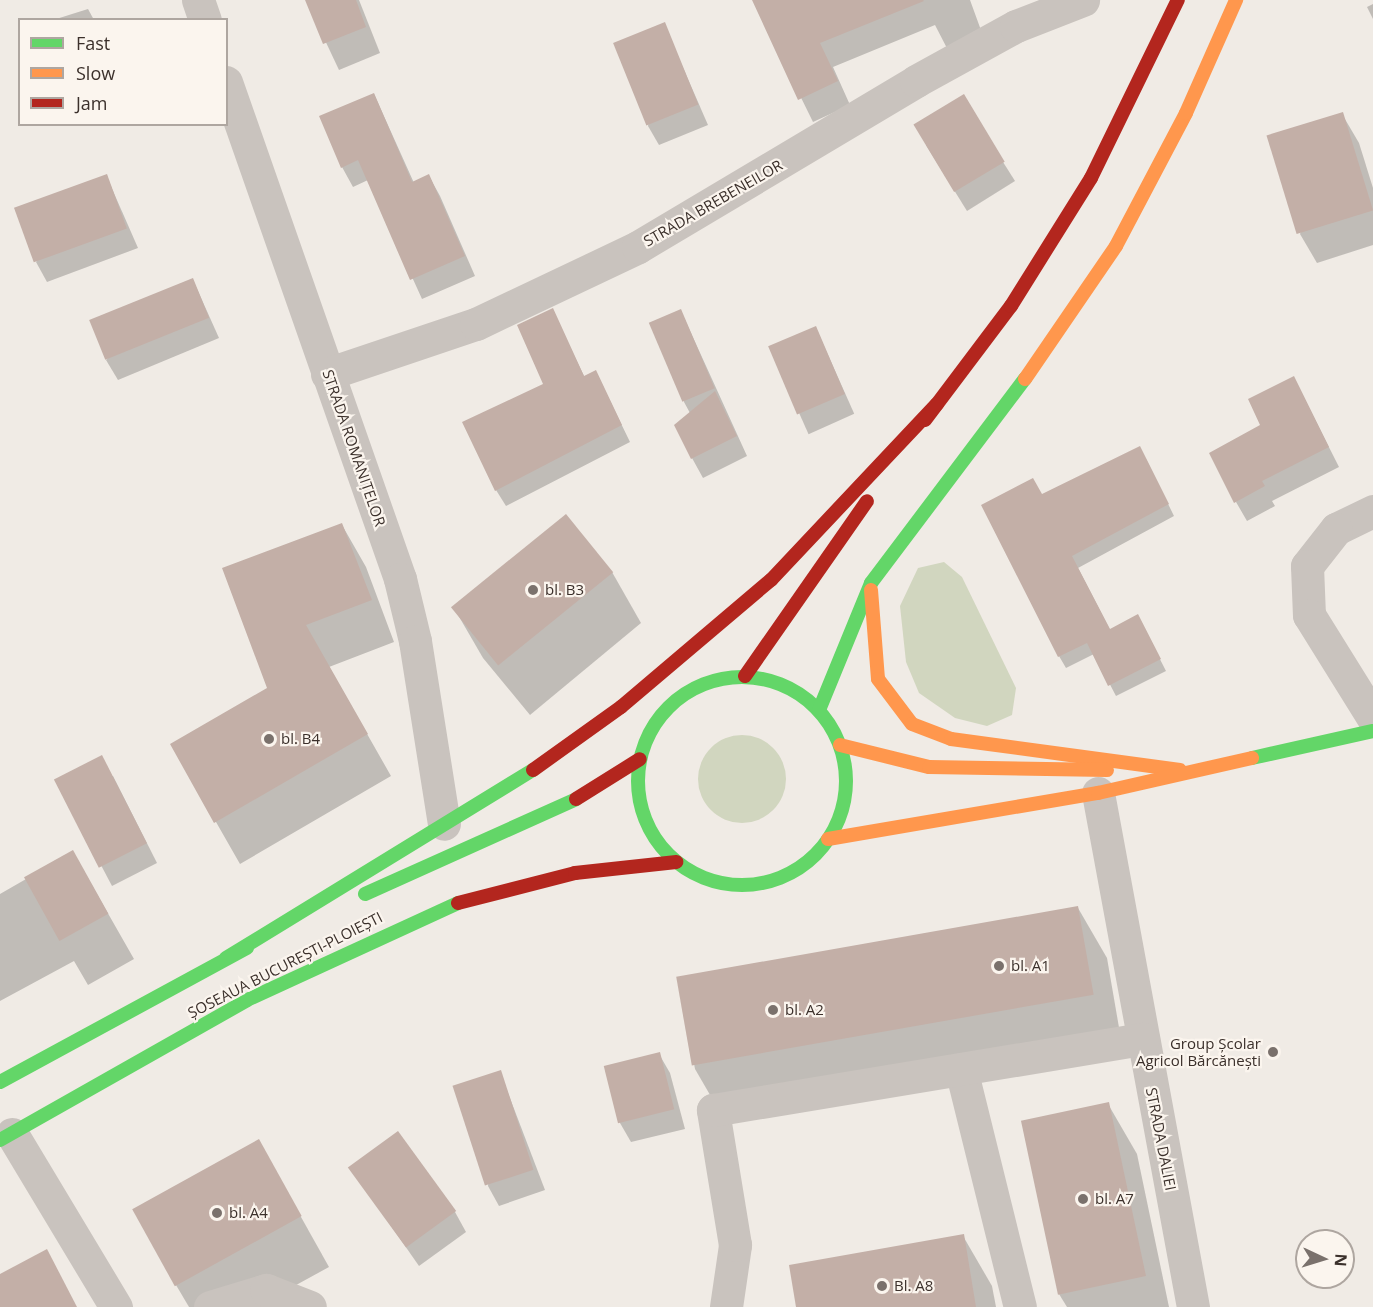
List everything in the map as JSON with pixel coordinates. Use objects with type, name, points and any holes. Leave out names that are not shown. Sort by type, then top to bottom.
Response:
[{"type":"main road","points":[[745,676],[937,404],[1011,306],[1091,178],[1178,0]]},
{"type":"main road","points":[[819,710],[871,583],[949,473],[1056,340],[1116,246],[1186,113],[1236,0]]},
{"type":"main road","points":[[226,958],[444,824],[621,707],[733,616],[937,404]]},
{"type":"main road","points":[[871,583],[878,679],[912,724],[951,739],[1180,770]]},
{"type":"main road","points":[[745,676],[772,681],[819,710],[840,745],[846,777],[842,809],[828,839],[805,864],[774,880],[740,885],[706,879],[676,862],[643,816],[640,759],[653,726],[677,699],[709,681],[745,676]]},
{"type":"main road","points":[[828,839],[1098,793],[1180,770],[1373,731]]},
{"type":"main road","points":[[840,745],[970,771],[1180,770]]},
{"type":"main road","name":"ȘOSEAUA BUCUREȘTI-PLOIEȘTI","points":[[0,1083],[226,958],[562,808],[640,759]]},
{"type":"main road","name":"ȘOSEAUA BUCUREȘTI-PLOIEȘTI","points":[[6,1137],[247,1000],[441,907],[564,875],[676,862]]},
{"type":"street","points":[[198,0],[204,18]]},
{"type":"street","name":"STRADA BREBENEILOR","points":[[327,374],[476,324],[638,247],[916,81],[1016,26],[1083,0]]},
{"type":"street","name":"STRADA ROMANIȚELOR","points":[[228,88],[400,579],[415,641],[444,824]]},
{"type":"street","points":[[1373,511],[1336,529],[1307,566],[1309,615],[1373,718]]},
{"type":"street","name":"STRADA DALIEI","points":[[1098,793],[1193,1307]]},
{"type":"street","points":[[744,1307],[713,1110],[1143,1040]]},
{"type":"street","points":[[961,1069],[1020,1307]]},
{"type":"street","points":[[6,1137],[116,1307]]},
{"type":"street","points":[[726,1307],[735,1245]]},
{"type":"street","points":[[210,1307],[266,1290],[310,1307]]},
{"type":"green space","points":[[944,562],[962,577],[1016,688],[1012,715],[987,726],[955,718],[919,693],[906,662],[900,606],[918,568]]},
{"type":"green space","points":[[742,735],[759,738],[773,748],[783,762],[786,779],[783,796],[773,810],[759,820],[742,823],[725,820],[711,810],[701,796],[698,779],[701,762],[711,748],[725,738]]},
{"type":"building","points":[[305,0],[356,0],[366,27],[323,44]]},
{"type":"building","points":[[752,0],[924,1],[820,43],[838,81],[798,100]]},
{"type":"building","points":[[665,22],[698,105],[646,125],[613,43]]},
{"type":"building","points":[[374,93],[412,182],[429,174],[465,256],[410,280],[358,160],[341,168],[319,116]]},
{"type":"building","points":[[964,94],[1005,162],[954,192],[913,124]]},
{"type":"building","points":[[1343,112],[1373,211],[1297,234],[1266,135]]},
{"type":"building","points":[[107,174],[127,229],[34,262],[14,208]]},
{"type":"building","points":[[193,278],[209,318],[105,360],[89,320]]},
{"type":"building","points":[[553,308],[584,376],[596,370],[622,425],[495,491],[462,422],[543,384],[517,325]]},
{"type":"building","points":[[681,309],[715,388],[682,402],[649,323]]},
{"type":"building","points":[[816,326],[845,394],[797,414],[768,346]]},
{"type":"building","points":[[1294,376],[1329,447],[1262,481],[1265,486],[1234,503],[1209,453],[1260,425],[1248,399]]},
{"type":"building","points":[[715,391],[737,436],[691,459],[674,425]]},
{"type":"building","points":[[1140,446],[1169,504],[1072,556],[1110,629],[1138,614],[1161,659],[1108,686],[1087,643],[1058,657],[981,505],[1033,478],[1042,494]]},
{"type":"building","name":"bl. B3","points":[[566,514],[613,572],[498,665],[451,607]]},
{"type":"building","points":[[342,523],[372,600],[306,625],[368,734],[214,823],[170,744],[267,688],[222,568]]},
{"type":"building","points":[[102,755],[147,843],[99,868],[54,780]]},
{"type":"building","points":[[73,850],[108,914],[59,941],[24,877]]},
{"type":"building","points":[[1078,906],[1094,995],[692,1065],[676,977]]},
{"type":"building","points":[[660,1052],[674,1109],[618,1123],[604,1066]]},
{"type":"building","points":[[501,1070],[533,1170],[485,1186],[452,1086]]},
{"type":"building","name":"bl. A7","points":[[1109,1102],[1146,1276],[1058,1295],[1021,1121]]},
{"type":"building","points":[[398,1131],[456,1211],[406,1248],[348,1167]]},
{"type":"building","name":"bl. A4","points":[[259,1139],[302,1216],[175,1286],[132,1209]]},
{"type":"building","name":"Bl. A8","points":[[964,1234],[976,1307],[796,1307],[789,1265]]},
{"type":"building","points":[[47,1249],[77,1307],[0,1307],[0,1274]]},
{"type":"traffic: fast","points":[[819,710],[871,583],[1025,379]]},
{"type":"traffic: fast","points":[[742,677],[762,679],[782,685],[808,701],[822,715],[838,741],[844,761],[846,781],[844,801],[838,821],[822,847],[808,861],[782,877],[762,883],[742,885],[722,883],[702,877],[676,861],[662,847],[646,821],[640,801],[638,781],[640,761],[646,741],[662,715],[676,701],[702,685],[722,679],[742,677]]},
{"type":"traffic: fast","points":[[1252,758],[1373,731]]},
{"type":"traffic: fast","points":[[226,958],[533,770]]},
{"type":"traffic: fast","points":[[365,894],[576,799]]},
{"type":"traffic: fast","points":[[0,1140],[247,1000],[458,903]]},
{"type":"traffic: fast","points":[[0,1082],[247,948]]},
{"type":"traffic: slow","points":[[1025,379],[1116,246],[1186,113],[1236,0]]},
{"type":"traffic: slow","points":[[871,590],[878,679],[912,724],[951,739],[1180,770]]},
{"type":"traffic: slow","points":[[840,745],[929,767],[1107,770]]},
{"type":"traffic: slow","points":[[828,839],[1098,793],[1252,758]]},
{"type":"traffic: jam","points":[[925,420],[1011,306],[1091,178],[1178,0]]},
{"type":"traffic: jam","points":[[533,770],[621,707],[771,580],[937,404]]},
{"type":"traffic: jam","points":[[745,676],[867,501]]},
{"type":"traffic: jam","points":[[576,799],[640,759]]},
{"type":"traffic: jam","points":[[458,903],[575,873],[676,862]]},
{"type":"place","name":"bl. B3","points":[[533,590]]},
{"type":"place","name":"bl. B4","points":[[269,739]]},
{"type":"place","name":"bl. A1","points":[[999,966]]},
{"type":"place","name":"bl. A2","points":[[773,1010]]},
{"type":"place","name":"Group Școlar Agricol Bărcănești","points":[[1273,1052]]},
{"type":"place","name":"bl. A7","points":[[1083,1199]]},
{"type":"place","name":"bl. A4","points":[[217,1213]]},
{"type":"place","name":"Bl. A8","points":[[882,1286]]}]
